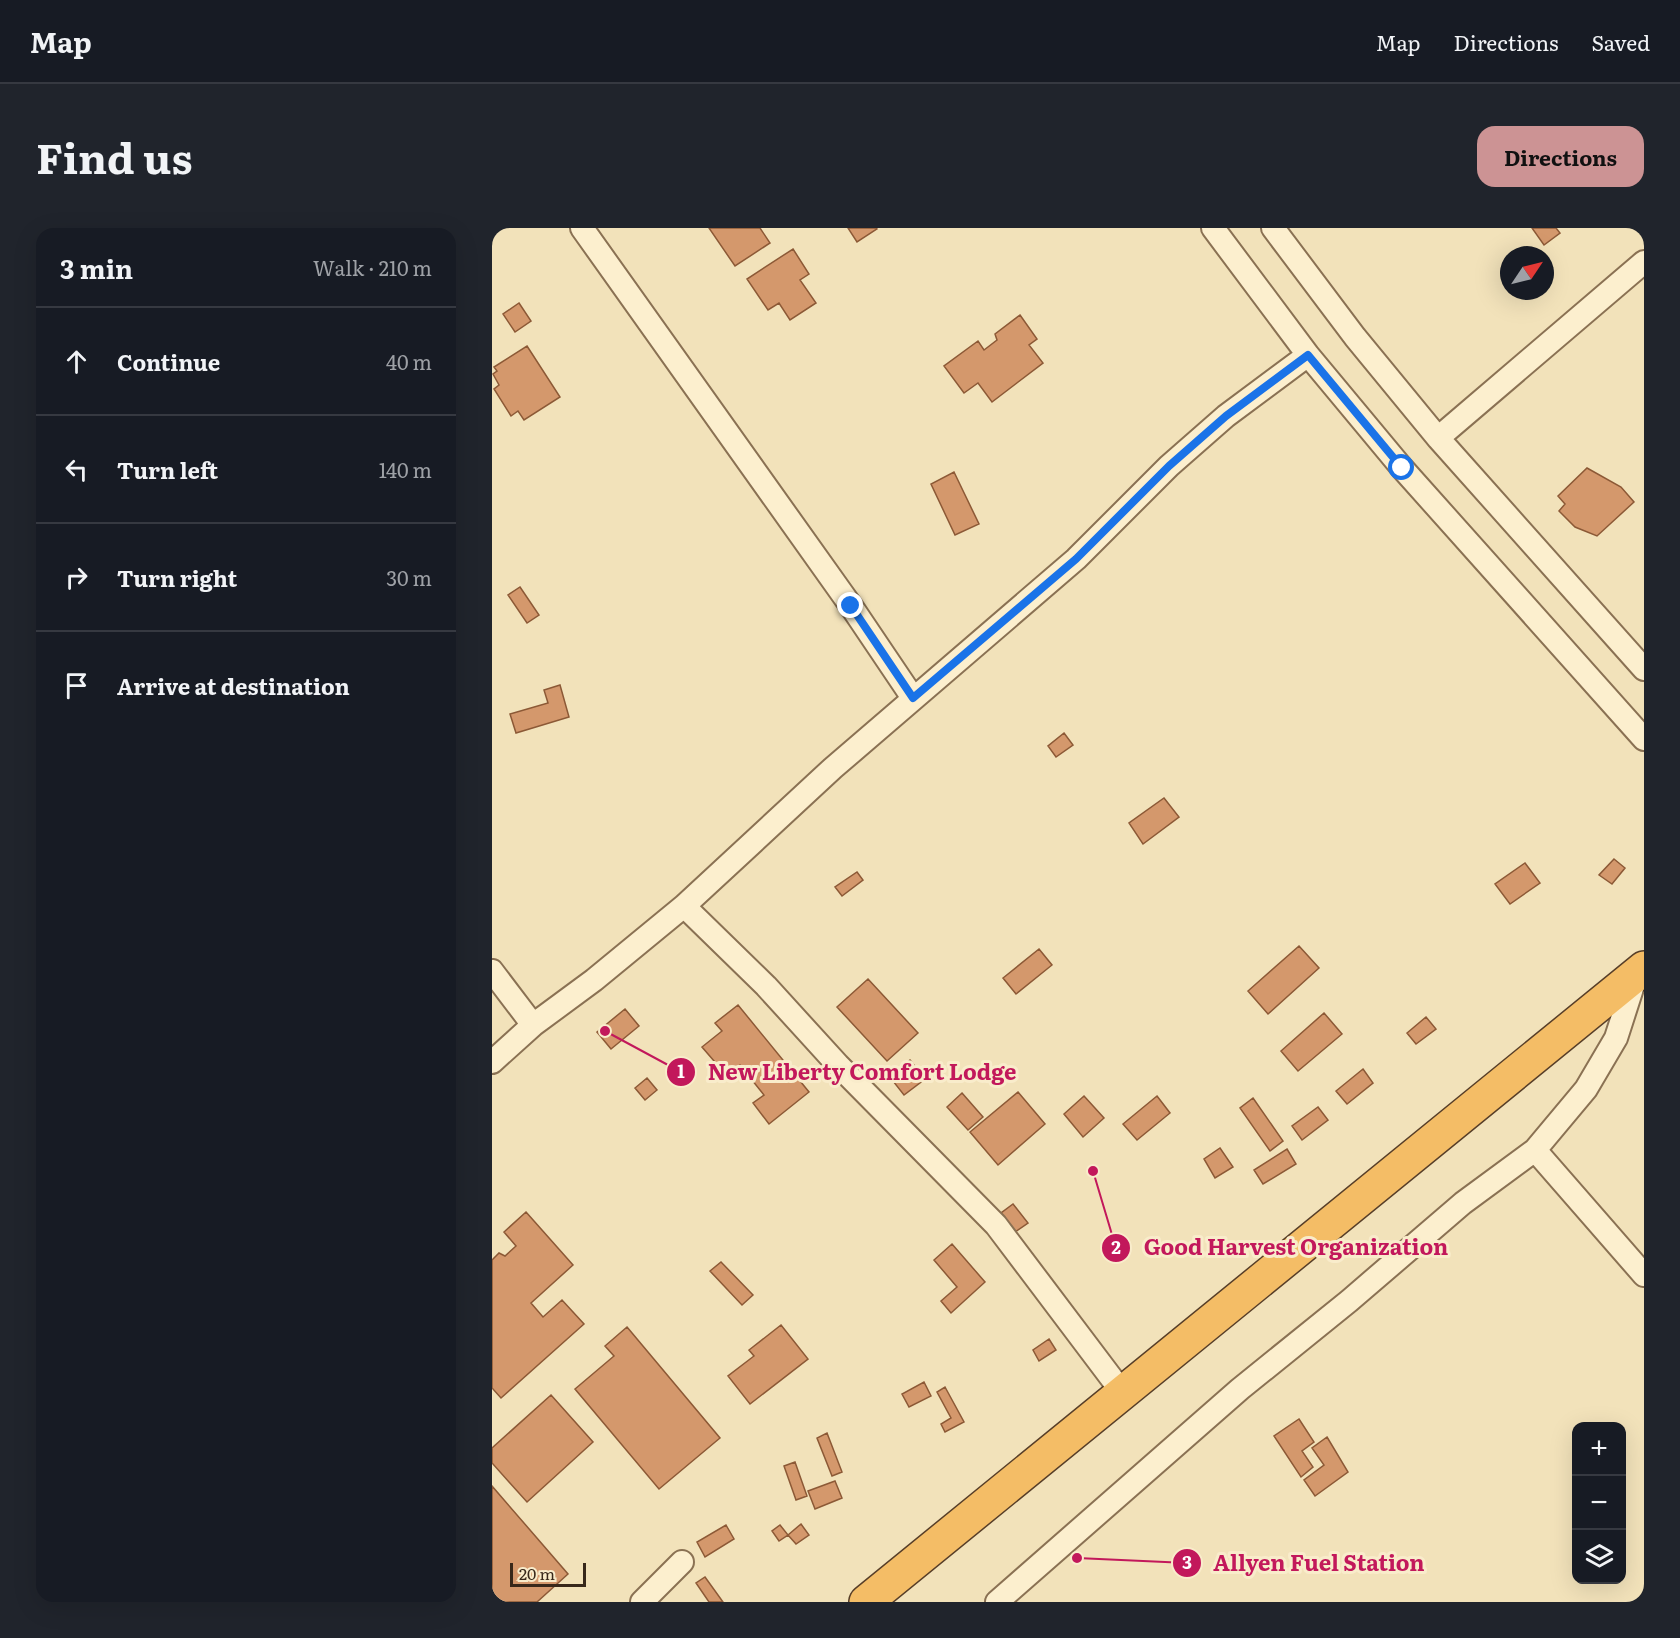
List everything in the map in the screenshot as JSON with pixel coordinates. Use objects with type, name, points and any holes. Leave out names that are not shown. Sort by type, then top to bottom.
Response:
[{"type":"highway","points":[[866,1602],[1640,971]]},
{"type":"street","points":[[582,228],[851,606],[913,698]]},
{"type":"street","points":[[1213,228],[1308,355],[1402,468],[1644,739]]},
{"type":"street","points":[[1273,228],[1355,337],[1438,438],[1644,669]]},
{"type":"street","points":[[1438,438],[1644,262]]},
{"type":"street","points":[[492,1062],[533,1025],[594,980],[684,906],[913,698],[1076,559],[1169,466],[1226,416],[1308,355]]},
{"type":"street","points":[[684,906],[766,986],[838,1065],[996,1225],[1122,1392]]},
{"type":"street","points":[[492,971],[533,1025]]},
{"type":"street","points":[[997,1602],[1240,1389],[1349,1301],[1463,1203],[1535,1150],[1586,1089],[1616,1038],[1640,971]]},
{"type":"street","points":[[1535,1150],[1644,1275]]},
{"type":"street","points":[[642,1602],[682,1563]]},
{"type":"building","points":[[709,228],[760,228],[770,243],[735,266]]},
{"type":"building","points":[[848,228],[876,228],[877,229],[857,242]]},
{"type":"building","points":[[1532,228],[1556,228],[1560,233],[1544,245]]},
{"type":"building","points":[[793,249],[809,274],[800,280],[816,303],[790,320],[779,303],[768,310],[747,279]]},
{"type":"building","points":[[519,303],[531,321],[515,332],[503,314]]},
{"type":"building","points":[[1020,315],[1037,339],[1029,345],[1043,363],[992,402],[978,383],[964,393],[944,366],[978,341],[984,350],[997,340],[995,334]]},
{"type":"building","points":[[527,346],[560,397],[524,420],[518,411],[511,416],[494,389],[499,385],[493,374],[497,371],[494,367]]},
{"type":"building","points":[[1587,468],[1621,487],[1634,502],[1597,536],[1575,527],[1559,511],[1565,504],[1558,496]]},
{"type":"building","points":[[954,472],[979,524],[955,535],[931,484]]},
{"type":"building","points":[[520,587],[539,615],[527,623],[508,595]]},
{"type":"building","points":[[560,685],[569,717],[516,733],[510,714],[548,703],[544,690]]},
{"type":"building","points":[[1064,733],[1073,745],[1056,757],[1048,746]]},
{"type":"building","points":[[1164,798],[1179,817],[1143,844],[1129,823]]},
{"type":"building","points":[[1614,859],[1625,868],[1612,884],[1599,875]]},
{"type":"building","points":[[1525,863],[1540,883],[1510,904],[1495,884]]},
{"type":"building","points":[[857,872],[863,880],[842,896],[835,887]]},
{"type":"building","points":[[1299,946],[1319,968],[1268,1014],[1248,991]]},
{"type":"building","points":[[1039,949],[1052,965],[1016,994],[1003,978]]},
{"type":"building","points":[[868,979],[918,1033],[887,1061],[837,1007]]},
{"type":"building","points":[[738,1005],[809,1092],[769,1124],[753,1103],[764,1095],[740,1065],[727,1076],[702,1047],[722,1031],[715,1023]]},
{"type":"building","points":[[625,1009],[639,1026],[611,1049],[597,1032]]},
{"type":"building","points":[[1324,1013],[1342,1034],[1298,1071],[1281,1051]]},
{"type":"building","points":[[1426,1017],[1436,1029],[1416,1044],[1407,1033]]},
{"type":"building","points":[[910,1060],[925,1079],[904,1095],[889,1076]]},
{"type":"building","points":[[1363,1069],[1373,1083],[1347,1104],[1336,1091]]},
{"type":"building","points":[[647,1078],[657,1090],[645,1100],[635,1088]]},
{"type":"building","points":[[1018,1092],[1045,1124],[998,1165],[970,1132]]},
{"type":"building","points":[[962,1093],[983,1117],[968,1130],[947,1107]]},
{"type":"building","points":[[1084,1096],[1104,1118],[1083,1137],[1064,1114]]},
{"type":"building","points":[[1157,1096],[1170,1113],[1137,1140],[1123,1124]]},
{"type":"building","points":[[1253,1098],[1283,1141],[1270,1151],[1240,1108]]},
{"type":"building","points":[[1318,1107],[1328,1120],[1302,1140],[1292,1126]]},
{"type":"building","points":[[1220,1148],[1233,1167],[1215,1178],[1204,1159]]},
{"type":"building","points":[[1287,1149],[1296,1164],[1263,1184],[1254,1170]]},
{"type":"building","points":[[1013,1204],[1028,1223],[1015,1232],[1001,1213]]},
{"type":"building","points":[[526,1212],[573,1265],[531,1303],[543,1317],[562,1300],[584,1324],[501,1398],[492,1388],[492,1260],[499,1253],[505,1256],[516,1246],[504,1232]]},
{"type":"building","points":[[952,1244],[985,1282],[951,1313],[941,1301],[957,1287],[934,1260]]},
{"type":"building","points":[[721,1262],[753,1295],[742,1305],[710,1271]]},
{"type":"building","points":[[781,1325],[808,1359],[750,1404],[728,1376],[754,1356],[749,1350]]},
{"type":"building","points":[[627,1327],[720,1438],[659,1489],[575,1389],[614,1356],[605,1346]]},
{"type":"building","points":[[1049,1339],[1056,1350],[1039,1361],[1033,1350]]},
{"type":"building","points":[[924,1382],[931,1396],[909,1407],[902,1394]]},
{"type":"building","points":[[945,1387],[964,1422],[945,1432],[941,1424],[951,1418],[937,1392]]},
{"type":"building","points":[[551,1395],[593,1442],[527,1502],[492,1463],[492,1448]]},
{"type":"building","points":[[1299,1419],[1314,1442],[1302,1451],[1313,1467],[1301,1477],[1274,1436]]},
{"type":"building","points":[[827,1433],[842,1472],[832,1476],[817,1438]]},
{"type":"building","points":[[1327,1437],[1348,1472],[1315,1496],[1304,1480],[1324,1465],[1312,1448]]},
{"type":"building","points":[[795,1462],[807,1496],[796,1500],[784,1466]]},
{"type":"building","points":[[835,1481],[842,1498],[815,1509],[808,1491]]},
{"type":"building","points":[[492,1486],[568,1574],[537,1602],[492,1602]]},
{"type":"building","points":[[801,1524],[809,1535],[796,1544],[788,1535]]},
{"type":"building","points":[[726,1525],[734,1539],[705,1557],[697,1542]]},
{"type":"building","points":[[780,1525],[788,1535],[779,1541],[772,1531]]},
{"type":"building","points":[[705,1577],[723,1602],[709,1602],[696,1583]]},
{"type":"place","name":"New Liberty Comfort Lodge","points":[[605,1031]]},
{"type":"place","name":"Good Harvest Organization","points":[[1093,1171]]},
{"type":"place","name":"Allyen Fuel Station","points":[[1077,1558]]},
{"type":"route","points":[[851,606],[913,698],[1076,559],[1169,466],[1226,416],[1308,355],[1402,468]]}]
